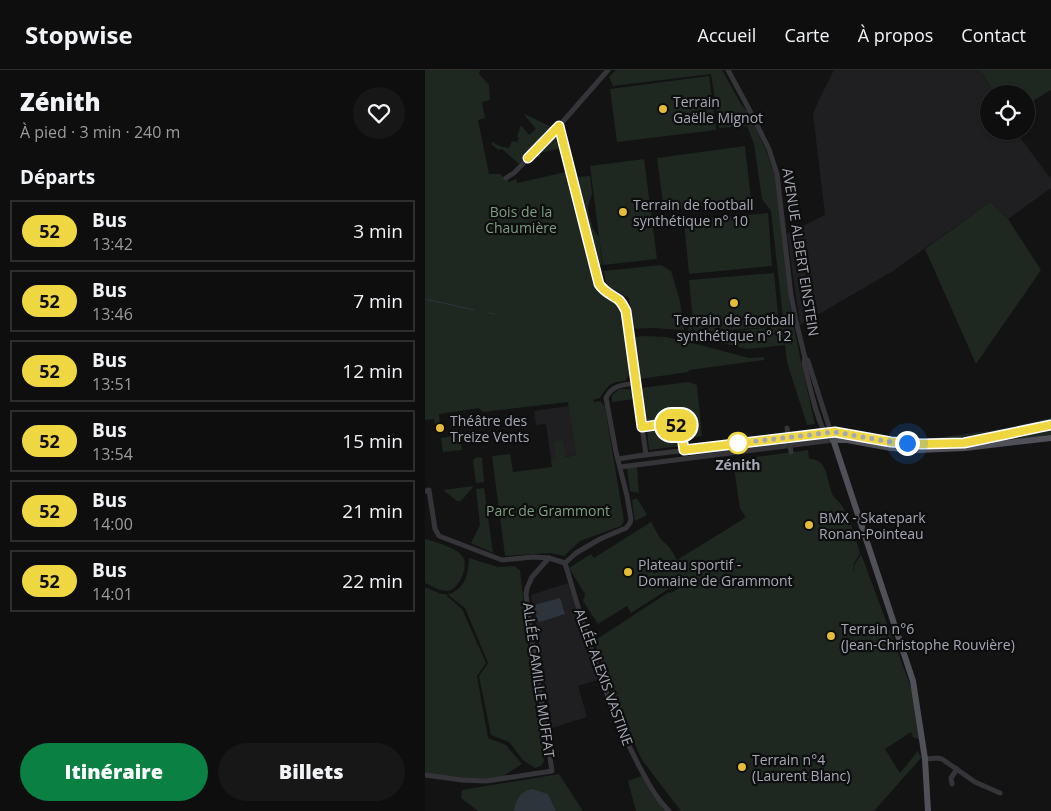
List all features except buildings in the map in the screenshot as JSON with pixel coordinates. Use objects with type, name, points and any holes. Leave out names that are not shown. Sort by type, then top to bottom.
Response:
[{"type":"main road","points":[[828,433],[839,432],[921,447],[964,443],[1051,425]]},
{"type":"main road","name":"AVENUE ALBERT EINSTEIN","points":[[828,433],[833,440],[913,682],[925,759],[927,811]]},
{"type":"main road","points":[[833,440],[847,440],[891,448],[965,448],[1051,438]]},
{"type":"main road","points":[[837,452],[847,440]]},
{"type":"street","points":[[506,178],[514,173],[559,126],[608,70]]},
{"type":"street","name":"AVENUE ALBERT EINSTEIN","points":[[728,70],[769,149],[777,174],[791,295],[805,358],[808,361],[828,433]]},
{"type":"street","points":[[559,126],[599,284],[605,291],[620,301],[626,311],[646,455]]},
{"type":"street","points":[[427,491],[436,532],[439,536],[502,560],[533,557],[549,558],[565,563],[576,553],[600,539],[626,528],[630,523],[630,512],[607,398],[609,393],[617,386],[636,383]]},
{"type":"street","points":[[787,428],[791,452]]},
{"type":"street","points":[[618,459],[828,433]]},
{"type":"street","points":[[620,466],[833,440]]},
{"type":"street","name":"ALLÉE CAMILLE MUFFAT","points":[[425,775],[485,781],[552,771],[526,594],[533,577],[549,558]]},
{"type":"street","name":"ALLÉE ALEXIS VASTINE","points":[[565,563],[584,627],[626,742],[651,789],[669,811]]},
{"type":"street","points":[[925,759],[940,758],[975,782],[1001,793]]},
{"type":"street","points":[[952,784],[951,778],[957,769]]},
{"type":"shaded area","points":[[834,70],[980,70],[989,85],[980,85],[980,140],[1022,140],[1051,179],[1051,188],[1008,219],[990,202],[893,271],[800,325],[787,234],[825,215],[813,114]]},
{"type":"shaded area","points":[[569,406],[576,455],[551,459],[546,424],[536,425],[534,411]]},
{"type":"shaded area","points":[[568,583],[598,680],[578,686],[587,717],[552,728],[531,595]]},
{"type":"shaded area","points":[[560,598],[565,614],[538,621],[533,608],[534,605]]},
{"type":"shaded area","points":[[532,789],[548,794],[556,811],[514,811],[519,797],[524,792]]},
{"type":"green space","points":[[425,70],[480,70],[479,74],[489,85],[490,100],[482,102],[485,118],[478,120],[489,174],[500,174],[509,182],[516,179],[517,183],[566,172],[595,288],[617,304],[623,317],[630,374],[625,381],[610,385],[600,398],[593,400],[594,402],[600,401],[605,407],[624,521],[621,526],[580,541],[564,556],[550,553],[505,556],[492,456],[510,454],[513,472],[552,467],[551,459],[556,458],[554,441],[563,440],[566,457],[576,455],[568,402],[483,412],[479,408],[439,414],[440,423],[435,424],[434,419],[425,420]]},
{"type":"green space","points":[[616,70],[722,70],[741,104],[748,112],[766,150],[776,179],[790,306],[815,424],[807,425],[787,362],[785,345],[747,349],[689,335],[688,319],[690,313],[692,334],[695,335],[784,326],[771,211],[762,199],[754,144],[747,126],[719,128],[711,74],[613,86],[609,77]]},
{"type":"green space","points":[[980,70],[1051,70],[1051,90],[1035,100],[1035,85],[989,85]]},
{"type":"green space","name":"Terrain Gaëlle Mignot","points":[[709,76],[716,130],[617,142],[610,89]]},
{"type":"green space","points":[[525,114],[553,128],[519,164],[502,149],[499,150],[491,143],[494,142],[509,148],[512,141],[517,142],[521,125],[529,135],[536,129]]},
{"type":"green space","points":[[556,134],[561,148],[540,153],[541,157],[535,157],[534,155],[552,135]]},
{"type":"green space","points":[[745,146],[751,200],[664,211],[657,158]]},
{"type":"green space","name":"Terrain de football synthétique n° 10","points":[[644,159],[657,259],[603,265],[590,166]]},
{"type":"green space","points":[[590,176],[592,194],[588,207],[589,214],[593,229],[599,237],[602,265],[598,266],[578,177]]},
{"type":"green space","points":[[990,202],[1008,219],[1041,270],[976,364],[925,249]]},
{"type":"green space","points":[[768,213],[772,266],[689,274],[684,221]]},
{"type":"green space","points":[[661,265],[671,271],[680,301],[684,330],[633,329],[629,298],[607,286],[603,271]]},
{"type":"green space","name":"Terrain de football synthétique n° 12","points":[[774,273],[779,326],[694,333],[689,280]]},
{"type":"green space","points":[[635,337],[666,337],[749,358],[764,357],[764,360],[640,379]]},
{"type":"green space","points":[[688,382],[697,385],[702,436],[696,437],[678,421],[645,423],[641,388]]},
{"type":"green space","points":[[620,389],[629,389],[635,399],[612,402],[612,395]]},
{"type":"green space","points":[[1051,418],[1051,421],[952,441],[927,441],[927,439],[996,430]]},
{"type":"green space","points":[[670,427],[676,430],[680,446],[649,450],[647,430]]},
{"type":"green space","points":[[1051,427],[1051,435],[964,447],[953,446]]},
{"type":"green space","points":[[460,435],[462,450],[443,452],[441,438]]},
{"type":"green space","points":[[788,439],[788,444],[691,456],[690,451]]},
{"type":"green space","points":[[808,450],[809,459],[816,460],[824,467],[831,492],[840,503],[849,520],[860,553],[854,563],[853,574],[855,564],[861,554],[912,690],[920,740],[913,737],[911,732],[885,749],[900,773],[918,751],[921,758],[874,811],[681,811],[642,760],[613,695],[594,641],[669,592],[671,593],[690,581],[687,577],[631,613],[627,606],[598,624],[583,601],[585,594],[569,568],[591,554],[594,558],[651,522],[660,538],[670,548],[677,560],[745,518],[740,509],[733,460]]},
{"type":"green space","points":[[477,457],[482,458],[484,482],[476,483],[473,460]]},
{"type":"green space","points":[[637,467],[639,493],[630,491],[627,468]]},
{"type":"green space","points":[[474,486],[461,501],[457,501],[443,490]]},
{"type":"green space","points":[[484,488],[493,553],[471,543],[480,525],[476,489]]},
{"type":"green space","points":[[637,498],[647,515],[635,521],[632,500]]},
{"type":"green space","points":[[425,539],[452,548],[463,557],[465,566],[462,577],[451,590],[442,590],[425,583]]},
{"type":"green space","points":[[469,558],[498,567],[514,566],[520,570],[530,662],[544,761],[541,766],[535,768],[523,760],[509,742],[491,735],[479,676],[488,663],[465,608],[448,595],[459,588],[465,580]]},
{"type":"green space","points":[[425,587],[441,594],[447,594],[462,609],[486,663],[477,676],[488,738],[506,745],[522,764],[497,780],[486,781],[425,774]]},
{"type":"green space","points":[[559,774],[583,811],[478,811],[461,798],[462,790]]},
{"type":"green space","points":[[642,776],[651,793],[667,811],[636,811],[628,781]]},
{"type":"waterway","points":[[425,299],[474,310]]},
{"type":"waterway","points":[[489,313],[495,314]]},
{"type":"bus line","name":"52","points":[[528,158],[559,126],[599,284],[601,288],[620,301],[626,311],[642,427],[673,424],[679,428],[684,450],[835,432],[891,442],[922,444],[964,443],[1051,425]]},
{"type":"place","name":"Terrain Gaëlle Mignot","points":[[663,109]]},
{"type":"place","name":"Terrain de football synthétique n° 10","points":[[623,212]]},
{"type":"place","name":"Terrain de football synthétique n° 12","points":[[734,303]]},
{"type":"place","name":"Théâtre des Treize Vents","points":[[440,428]]},
{"type":"place","name":"Zénith","points":[[738,443]]},
{"type":"place","name":"BMX - Skatepark Ronan-Pointeau","points":[[809,525]]},
{"type":"place","name":"Plateau sportif - Domaine de Grammont","points":[[628,572]]},
{"type":"place","name":"Terrain n°6 (Jean-Christophe Rouvière)","points":[[831,636]]},
{"type":"place","name":"Terrain n°4 (Laurent Blanc)","points":[[742,767]]},
{"type":"route","points":[[738,443],[835,432],[907,443]]},
{"type":"park label","name":"Bois de la Chaumière","points":[[521,220]]},
{"type":"park label","name":"Parc de Grammont","points":[[548,510]]}]
